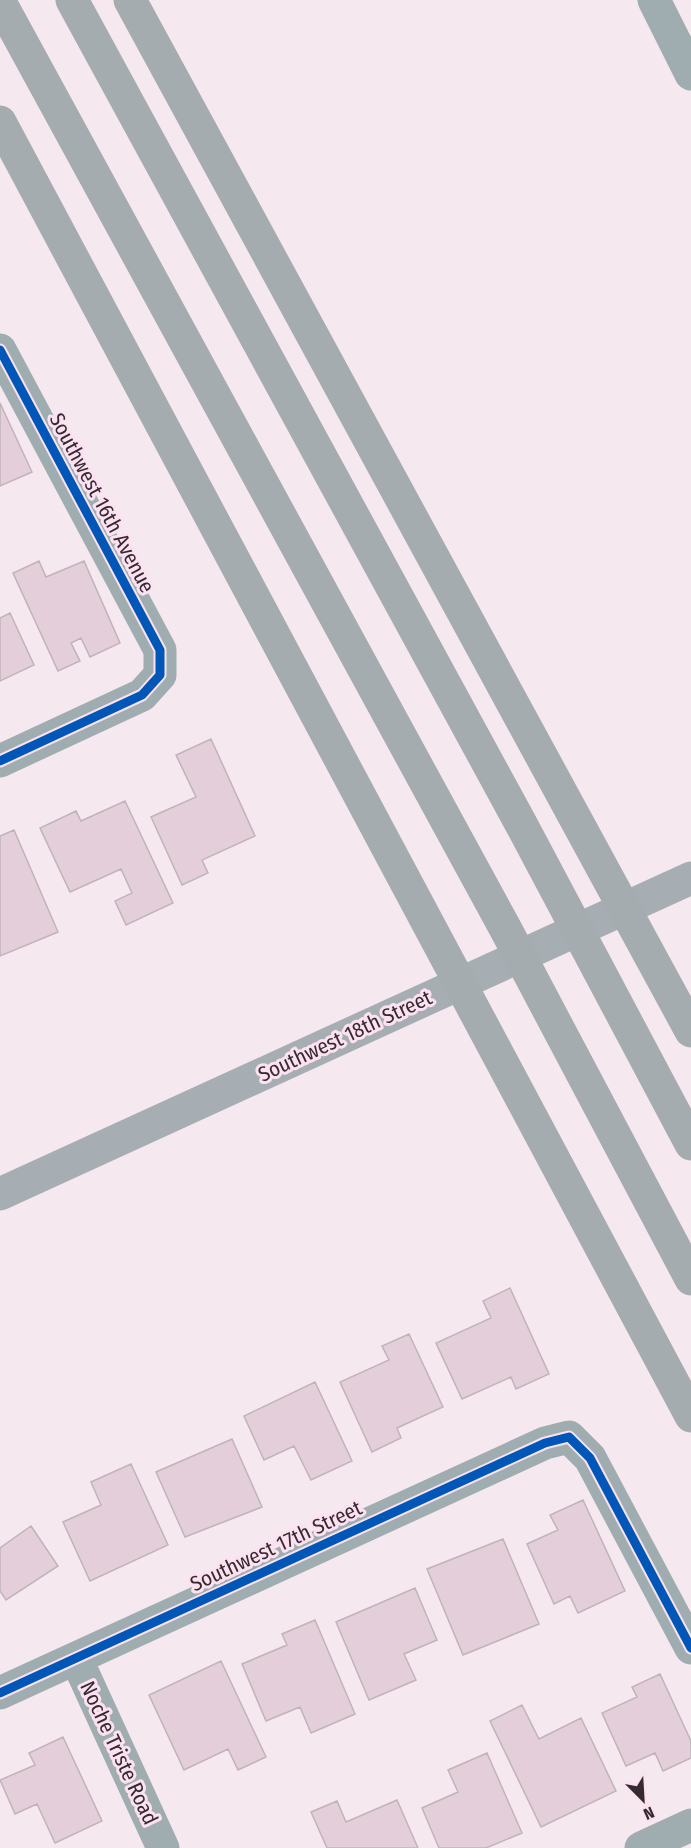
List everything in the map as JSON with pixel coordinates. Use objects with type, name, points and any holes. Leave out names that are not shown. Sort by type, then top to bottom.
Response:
[{"type":"highway","points":[[72,0],[520,822],[691,1144]]},
{"type":"highway","points":[[130,0],[691,1031]]},
{"type":"highway","points":[[0,2],[504,926],[691,1279]]},
{"type":"highway","points":[[0,122],[691,1416]]},
{"type":"main road","name":"Southwest 18th Street","points":[[0,1194],[691,878]]},
{"type":"street","points":[[654,0],[691,74]]},
{"type":"street","name":"Southwest 16th Avenue","points":[[0,350],[160,650],[160,675],[142,695],[0,760]]},
{"type":"street","name":"Southwest 17th Street","points":[[0,1693],[545,1443],[569,1437],[590,1458],[691,1648]]},
{"type":"street","name":"Noche Triste Road","points":[[76,1658],[163,1848]]},
{"type":"street","points":[[642,1848],[691,1826]]},
{"type":"building","points":[[0,403],[32,472],[0,486]]},
{"type":"building","points":[[39,561],[46,577],[84,561],[120,643],[90,657],[81,638],[71,643],[80,661],[58,671],[13,573]]},
{"type":"building","points":[[10,613],[34,665],[0,681],[0,618]]},
{"type":"building","points":[[211,739],[255,836],[202,860],[208,873],[182,885],[151,817],[196,797],[176,755]]},
{"type":"building","points":[[125,801],[173,903],[126,925],[115,901],[132,893],[121,869],[70,892],[40,828],[76,811],[81,821]]},
{"type":"building","points":[[14,830],[58,932],[0,956],[0,836]]},
{"type":"building","points":[[510,1288],[549,1374],[516,1389],[511,1377],[462,1399],[436,1343],[491,1318],[483,1301]]},
{"type":"building","points":[[409,1334],[443,1407],[397,1428],[401,1438],[372,1452],[340,1382],[389,1360],[382,1346]]},
{"type":"building","points":[[315,1382],[352,1461],[311,1480],[294,1446],[264,1460],[244,1416]]},
{"type":"building","points":[[232,1439],[262,1507],[185,1537],[156,1472]]},
{"type":"building","points":[[131,1464],[168,1545],[90,1581],[63,1522],[101,1505],[91,1482]]},
{"type":"building","points":[[583,1500],[625,1591],[578,1613],[570,1596],[554,1604],[527,1544],[558,1530],[550,1515]]},
{"type":"building","points":[[31,1526],[58,1566],[6,1600],[0,1591],[0,1548]]},
{"type":"building","points":[[503,1539],[539,1624],[463,1655],[427,1569]]},
{"type":"building","points":[[415,1588],[437,1640],[404,1654],[416,1680],[369,1700],[336,1622]]},
{"type":"building","points":[[315,1620],[355,1714],[311,1733],[300,1707],[266,1721],[242,1664],[287,1645],[282,1634]]},
{"type":"building","points":[[221,1661],[266,1757],[238,1770],[228,1749],[184,1770],[149,1695]]},
{"type":"building","points":[[660,1674],[691,1741],[691,1758],[663,1771],[655,1753],[626,1766],[602,1713],[637,1697],[632,1687]]},
{"type":"building","points":[[522,1705],[539,1739],[581,1718],[616,1791],[541,1827],[490,1721]]},
{"type":"building","points":[[63,1737],[102,1821],[55,1843],[37,1804],[15,1814],[0,1780],[35,1765],[29,1753]]},
{"type":"building","points":[[487,1753],[522,1833],[486,1848],[439,1848],[422,1808],[458,1792],[448,1770]]},
{"type":"building","points":[[397,1800],[418,1848],[327,1848],[311,1812],[337,1801],[346,1822]]},
{"type":"cycle path","points":[[0,350],[160,650],[160,675],[142,695],[0,761]]},
{"type":"cycle path","points":[[0,1693],[545,1443],[569,1437],[590,1458],[691,1648]]}]
